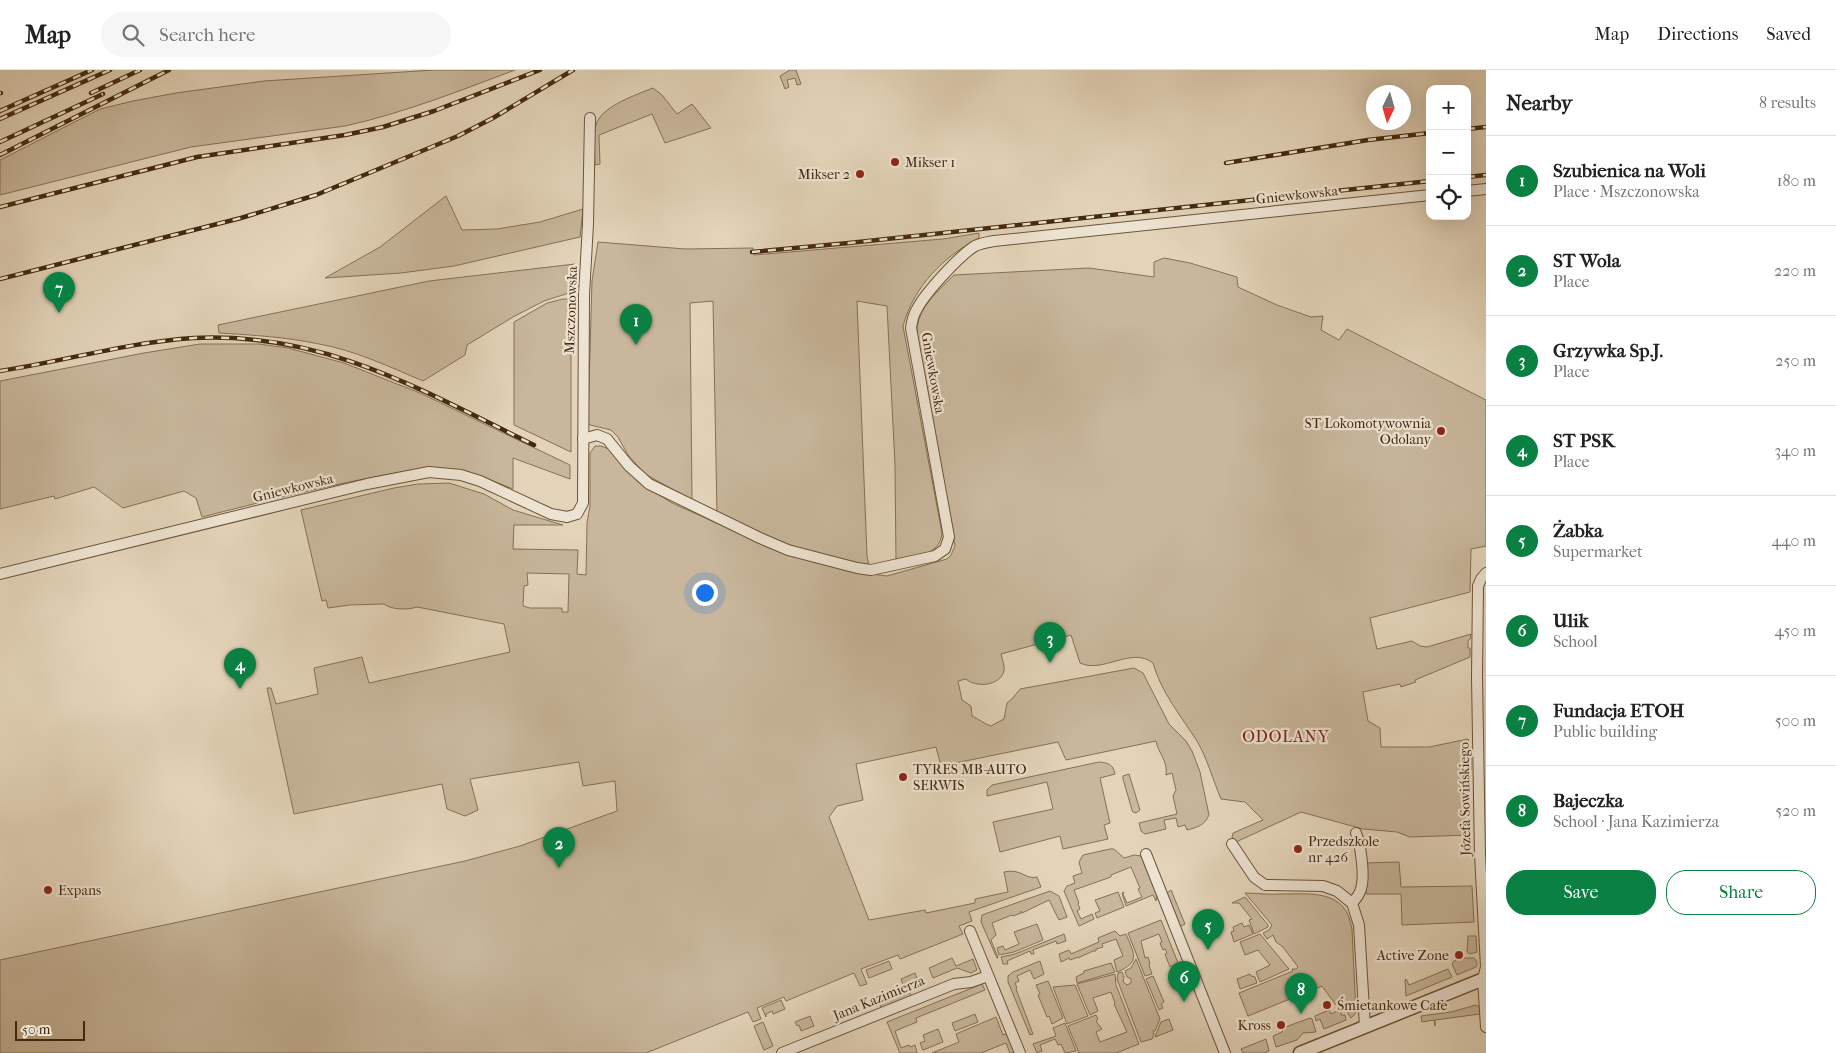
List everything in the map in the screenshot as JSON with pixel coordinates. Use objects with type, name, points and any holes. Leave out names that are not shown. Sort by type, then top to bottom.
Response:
[{"type":"street","name":"Mszczonowska","points":[[583,503],[584,295],[588,224],[590,118]]},
{"type":"street","points":[[1471,191],[1486,189]]},
{"type":"street","name":"Gniewkowska","points":[[582,439],[597,435],[608,439],[629,466],[649,484],[788,550],[871,570],[935,556],[945,549],[949,537],[912,339],[912,319],[921,301],[972,248],[994,241],[1426,195]]},
{"type":"street","name":"Gniewkowska","points":[[0,574],[366,484],[429,472],[461,475],[480,481],[539,509],[559,516],[566,517],[578,514],[583,503]]},
{"type":"street","name":"Józefa Sowińskiego","points":[[1486,573],[1480,579],[1478,586],[1477,677],[1480,855],[1486,967],[1484,978],[1486,1027]]},
{"type":"street","points":[[1352,903],[1360,893],[1362,885],[1359,842],[1356,833]]},
{"type":"street","points":[[1232,844],[1254,877],[1265,885],[1323,886],[1337,891],[1352,903],[1359,925],[1364,1027]]},
{"type":"street","points":[[1146,854],[1225,1053]]},
{"type":"street","points":[[970,931],[1020,1053]]},
{"type":"street","name":"Jana Kazimierza","points":[[782,1053],[954,984],[971,982],[988,976]]},
{"type":"street","points":[[1300,1053],[1484,978]]},
{"type":"shaded area","points":[[434,70],[515,70],[431,101],[367,121],[345,126],[191,147],[0,195],[0,160],[100,109],[176,93],[264,81]]},
{"type":"shaded area","points":[[790,70],[796,70],[801,84],[797,85],[795,78],[787,80],[789,87],[785,89],[780,76]]},
{"type":"shaded area","points":[[653,88],[662,95],[677,114],[692,104],[711,128],[665,143],[652,114],[599,135],[600,164],[595,165],[595,132],[597,122],[601,116],[622,101]]},
{"type":"shaded area","points":[[446,196],[462,230],[497,229],[540,222],[583,209],[580,237],[454,266],[401,273],[325,278],[380,247]]},
{"type":"shaded area","points":[[979,233],[979,238],[953,254],[922,286],[914,298],[903,326],[942,533],[940,541],[932,551],[896,561],[895,465],[887,306],[857,301],[867,556],[869,566],[798,548],[717,513],[713,301],[690,303],[692,500],[645,474],[628,455],[618,437],[611,430],[590,425],[588,422],[592,281],[598,242],[685,249],[753,248],[754,255],[943,239]]},
{"type":"shaded area","points":[[1164,258],[1190,263],[1237,277],[1238,287],[1277,305],[1311,317],[1323,316],[1321,330],[1339,340],[1347,329],[1486,400],[1486,546],[1471,549],[1470,592],[1370,618],[1377,649],[1412,641],[1420,646],[1427,647],[1471,634],[1468,641],[1470,657],[1401,687],[1400,684],[1363,692],[1368,721],[1380,728],[1381,747],[1429,747],[1468,739],[1471,750],[1471,770],[1468,771],[1470,835],[1410,837],[1397,832],[1363,829],[1301,812],[1236,842],[1232,837],[1233,833],[1263,820],[1245,802],[1221,799],[1201,748],[1166,694],[1153,663],[1136,657],[1098,665],[1080,663],[1071,635],[1001,654],[1004,671],[998,680],[987,684],[976,684],[966,679],[958,681],[962,700],[971,706],[972,716],[991,726],[1004,719],[1007,703],[1020,689],[1134,668],[1143,673],[1169,724],[1186,741],[1192,751],[1200,772],[1209,815],[1207,819],[1200,826],[1187,830],[1185,825],[1178,827],[1176,818],[1164,820],[1166,829],[1145,834],[1141,831],[1139,823],[1177,814],[1173,796],[1176,790],[1172,773],[1166,775],[1166,765],[1156,741],[1066,760],[1058,742],[941,766],[936,747],[856,764],[863,800],[837,806],[829,817],[869,920],[925,910],[926,913],[975,903],[975,899],[1008,892],[1004,872],[1010,871],[1029,877],[1037,877],[1041,887],[969,912],[972,921],[959,926],[963,934],[900,959],[898,955],[861,969],[867,984],[860,986],[854,973],[786,1001],[784,997],[757,1008],[761,1019],[753,1022],[748,1012],[646,1053],[0,1053],[0,960],[465,861],[520,846],[617,811],[615,781],[583,786],[579,762],[470,779],[478,810],[465,816],[447,809],[442,784],[294,814],[267,688],[271,688],[276,704],[318,694],[314,668],[362,657],[369,683],[510,652],[504,624],[417,607],[404,609],[384,604],[328,608],[326,600],[322,601],[301,510],[394,488],[418,484],[449,483],[484,494],[513,510],[563,525],[514,525],[513,549],[578,550],[577,574],[586,575],[587,523],[590,506],[590,453],[595,446],[601,446],[609,449],[637,481],[672,503],[785,554],[849,571],[887,576],[947,559],[955,546],[917,335],[917,326],[923,309],[954,275],[1089,268],[1154,277],[1154,262]],"holes":[[[527,573],[569,574],[568,612],[562,612],[562,608],[530,608],[523,606],[524,586],[528,585]]]},
{"type":"shaded area","points":[[575,264],[575,291],[544,301],[513,317],[467,345],[465,355],[423,381],[345,350],[282,338],[219,333],[218,325],[429,281]]},
{"type":"shaded area","points":[[563,299],[575,301],[574,313],[571,313],[571,452],[514,425],[514,322],[547,303]]},
{"type":"shaded area","points":[[200,344],[259,344],[288,348],[344,363],[420,393],[570,465],[570,479],[513,458],[513,489],[467,472],[442,468],[424,468],[335,485],[202,517],[196,498],[184,491],[123,508],[94,487],[55,499],[54,496],[0,509],[0,381]]},
{"type":"shaded area","points":[[1099,762],[1110,765],[1115,774],[1100,778],[1110,823],[1104,825],[1108,839],[1063,849],[1060,836],[1000,852],[993,822],[1053,809],[1047,782],[987,796],[987,790],[992,785]]},
{"type":"shaded area","points":[[1129,774],[1140,810],[1136,813],[1132,810],[1123,779],[1123,776]]},
{"type":"shaded area","points":[[1114,849],[1124,858],[1134,855],[1141,856],[1157,896],[1156,901],[1153,895],[1126,906],[1122,893],[1124,892],[1127,903],[1142,897],[1131,867],[1111,875],[1111,877],[1074,890],[1080,909],[1077,911],[1081,919],[1092,914],[1094,919],[1079,926],[1064,891],[1067,886],[1075,883],[1073,876],[1082,873],[1079,862],[1083,855]]},
{"type":"shaded area","points":[[1399,862],[1401,887],[1472,886],[1474,922],[1402,925],[1401,894],[1366,894],[1364,863]]},
{"type":"shaded area","points":[[1171,890],[1185,924],[1179,927],[1166,896]]},
{"type":"shaded area","points":[[1050,891],[1059,896],[1067,917],[1059,920],[1049,900],[1022,913],[1021,911],[1021,913],[992,923],[996,935],[991,940],[997,958],[981,922],[982,915]]},
{"type":"shaded area","points":[[1118,892],[1124,907],[1097,918],[1095,913],[1100,911],[1095,900]]},
{"type":"shaded area","points":[[1245,893],[1316,895],[1336,901],[1343,907],[1349,917],[1352,930],[1356,1013],[1351,1018],[1338,1004],[1336,1005],[1322,986],[1248,1016],[1239,993],[1293,971],[1292,969],[1298,967],[1283,947],[1276,942],[1273,935],[1267,939],[1263,933],[1269,930],[1272,925]]},
{"type":"shaded area","points":[[1245,897],[1268,925],[1268,927],[1254,934],[1249,920],[1252,919],[1239,903],[1232,903]]},
{"type":"shaded area","points":[[1161,920],[1178,963],[1170,967],[1165,954],[1167,953],[1165,949],[1163,950],[1160,943],[1162,942],[1159,934],[1141,941],[1145,958],[1148,957],[1152,974],[1145,976],[1128,933]]},
{"type":"shaded area","points":[[1242,923],[1244,927],[1249,925],[1253,934],[1234,942],[1231,932],[1234,931],[1233,927]]},
{"type":"shaded area","points":[[1037,924],[1043,940],[1014,952],[999,955],[997,948],[1003,946],[1005,950],[1019,944],[1014,932]]},
{"type":"shaded area","points":[[1115,931],[1120,936],[1126,934],[1133,952],[1133,961],[1125,968],[1117,972],[1114,960],[1123,956],[1116,939],[1102,944],[1103,947],[1096,949],[1096,951],[1061,962],[1059,954],[1069,950],[1071,954],[1099,942],[1098,938]]},
{"type":"shaded area","points":[[1064,934],[1066,941],[1057,944],[1056,941],[1033,950],[1034,954],[1031,954],[1030,951],[1007,961],[1008,964],[1003,964],[1001,957],[1015,954]]},
{"type":"shaded area","points":[[1260,934],[1289,969],[1260,982],[1256,972],[1270,965],[1258,950],[1245,955],[1240,942]]},
{"type":"shaded area","points":[[1468,936],[1476,936],[1477,952],[1470,954],[1467,952]]},
{"type":"shaded area","points":[[952,958],[956,966],[973,959],[977,970],[971,973],[957,968],[933,978],[929,968]]},
{"type":"shaded area","points":[[1460,958],[1474,958],[1477,962],[1476,967],[1457,975],[1452,964]]},
{"type":"shaded area","points":[[1136,959],[1160,1019],[1155,1031],[1153,1031],[1152,1039],[1141,1042],[1117,979],[1118,973],[1122,972],[1123,982],[1127,985],[1131,983],[1131,979],[1127,977],[1125,971],[1131,968]]},
{"type":"shaded area","points":[[889,961],[892,969],[869,978],[866,970]]},
{"type":"shaded area","points":[[1040,961],[1044,974],[1034,979],[1030,970],[1017,976],[1019,981],[1015,983],[1033,1034],[1030,1035],[1008,982],[1008,976]]},
{"type":"shaded area","points":[[1111,963],[1115,972],[1077,983],[1076,977],[1084,973],[1084,971]]},
{"type":"shaded area","points":[[1448,969],[1452,977],[1406,996],[1406,979],[1409,985]]},
{"type":"shaded area","points":[[915,973],[919,984],[899,992],[899,990],[904,988],[901,979]]},
{"type":"shaded area","points":[[1115,974],[1116,985],[1139,1044],[1116,1053],[1079,1053],[1068,1026],[1096,1015],[1098,1019],[1096,1021],[1102,1029],[1096,1032],[1100,1042],[1127,1032],[1114,1004],[1111,992],[1093,998],[1098,1011],[1090,1015],[1077,984]]},
{"type":"shaded area","points":[[1250,974],[1255,977],[1257,983],[1240,989],[1237,979]]},
{"type":"shaded area","points":[[1153,976],[1164,1002],[1161,1004],[1163,1008],[1159,1010],[1146,979]]},
{"type":"shaded area","points":[[1048,981],[1063,1018],[1052,1024],[1049,1016],[1047,1017],[1036,985]]},
{"type":"shaded area","points":[[982,984],[985,990],[916,1018],[917,1022],[895,1031],[901,1048],[915,1045],[917,1053],[900,1053],[887,1022]]},
{"type":"shaded area","points":[[1075,985],[1088,1016],[1067,1024],[1053,987]]},
{"type":"shaded area","points":[[909,991],[912,997],[882,1009],[879,1003]]},
{"type":"shaded area","points":[[781,1000],[785,1009],[773,1014],[772,1011],[766,1014],[766,1017],[762,1008]]},
{"type":"shaded area","points":[[1476,1005],[1479,1007],[1480,1014],[1435,1020],[1435,1026],[1434,1020],[1422,1022],[1421,1016],[1451,1012]]},
{"type":"shaded area","points":[[1336,1007],[1341,1012],[1341,1015],[1345,1015],[1346,1020],[1324,1029],[1320,1019],[1316,1021],[1315,1016],[1329,1010],[1331,1014],[1337,1011]]},
{"type":"shaded area","points":[[975,1014],[978,1022],[955,1031],[952,1023]]},
{"type":"shaded area","points":[[810,1016],[814,1026],[801,1031],[799,1025],[797,1026],[795,1022]]},
{"type":"shaded area","points":[[996,1017],[1003,1035],[1009,1033],[1017,1053],[1010,1053],[1006,1043],[981,1053],[932,1053],[959,1042],[956,1034]]},
{"type":"shaded area","points":[[1310,1018],[1316,1032],[1303,1033],[1297,1040],[1276,1047],[1273,1036],[1282,1032],[1283,1028]]},
{"type":"shaded area","points":[[1169,1019],[1173,1030],[1155,1037],[1161,1022]]},
{"type":"shaded area","points":[[763,1022],[773,1046],[764,1050],[754,1026]]},
{"type":"shaded area","points":[[1065,1023],[1076,1051],[1065,1053],[1061,1044],[1058,1045],[1055,1039],[1040,1045],[1042,1051],[1037,1053],[1033,1044],[1056,1036],[1053,1028]]},
{"type":"shaded area","points":[[938,1029],[943,1042],[923,1050],[920,1043],[925,1041],[923,1035]]},
{"type":"shaded area","points":[[1266,1039],[1269,1051],[1264,1053],[1243,1053],[1241,1049]]},
{"type":"railway","points":[[0,111],[92,70]]},
{"type":"railway","points":[[0,119],[110,70]]},
{"type":"railway","points":[[91,93],[140,70]]},
{"type":"railway","points":[[0,155],[169,70]]},
{"type":"railway","points":[[0,207],[197,157],[345,135],[383,127],[434,111],[540,70]]},
{"type":"railway","points":[[0,279],[241,218],[316,195],[458,136],[493,118],[573,70]]},
{"type":"railway","points":[[0,142],[103,94]]},
{"type":"railway","points":[[1471,129],[1486,127]]},
{"type":"railway","points":[[1226,163],[1368,140],[1426,133]]},
{"type":"railway","points":[[1471,177],[1486,175]]},
{"type":"railway","points":[[752,252],[1426,181]]},
{"type":"railway","points":[[0,371],[145,343],[170,340],[194,338],[242,339],[286,344],[329,355],[411,385],[534,445]]},
{"type":"place","name":"Mikser 1","points":[[895,162]]},
{"type":"place","name":"Mikser 2","points":[[860,174]]},
{"type":"place","name":"Fundacja ETOH","points":[[59,313]]},
{"type":"place","name":"Szubienica na Woli","points":[[636,345]]},
{"type":"place","name":"ST Lokomotywownia Odolany","points":[[1441,431]]},
{"type":"place","name":"Grzywka Sp.J.","points":[[1050,663]]},
{"type":"place","name":"ST PSK","points":[[240,689]]},
{"type":"place","name":"TYRES MB-AUTO SERWIS","points":[[903,777]]},
{"type":"place","name":"Przedszkole nr 426","points":[[1298,849]]},
{"type":"place","name":"ST Wola","points":[[559,868]]},
{"type":"place","name":"Expans","points":[[48,890]]},
{"type":"place","name":"Żabka","points":[[1208,950]]},
{"type":"place","name":"Active Zone","points":[[1459,955]]},
{"type":"place","name":"Ulik","points":[[1184,1002]]},
{"type":"place","name":"Śmietankowe Cafe","points":[[1327,1005]]},
{"type":"place","name":"Bajeczka","points":[[1301,1014]]},
{"type":"place","name":"Kross","points":[[1281,1025]]},
{"type":"district","name":"ODOLANY","points":[[1286,736]]}]
